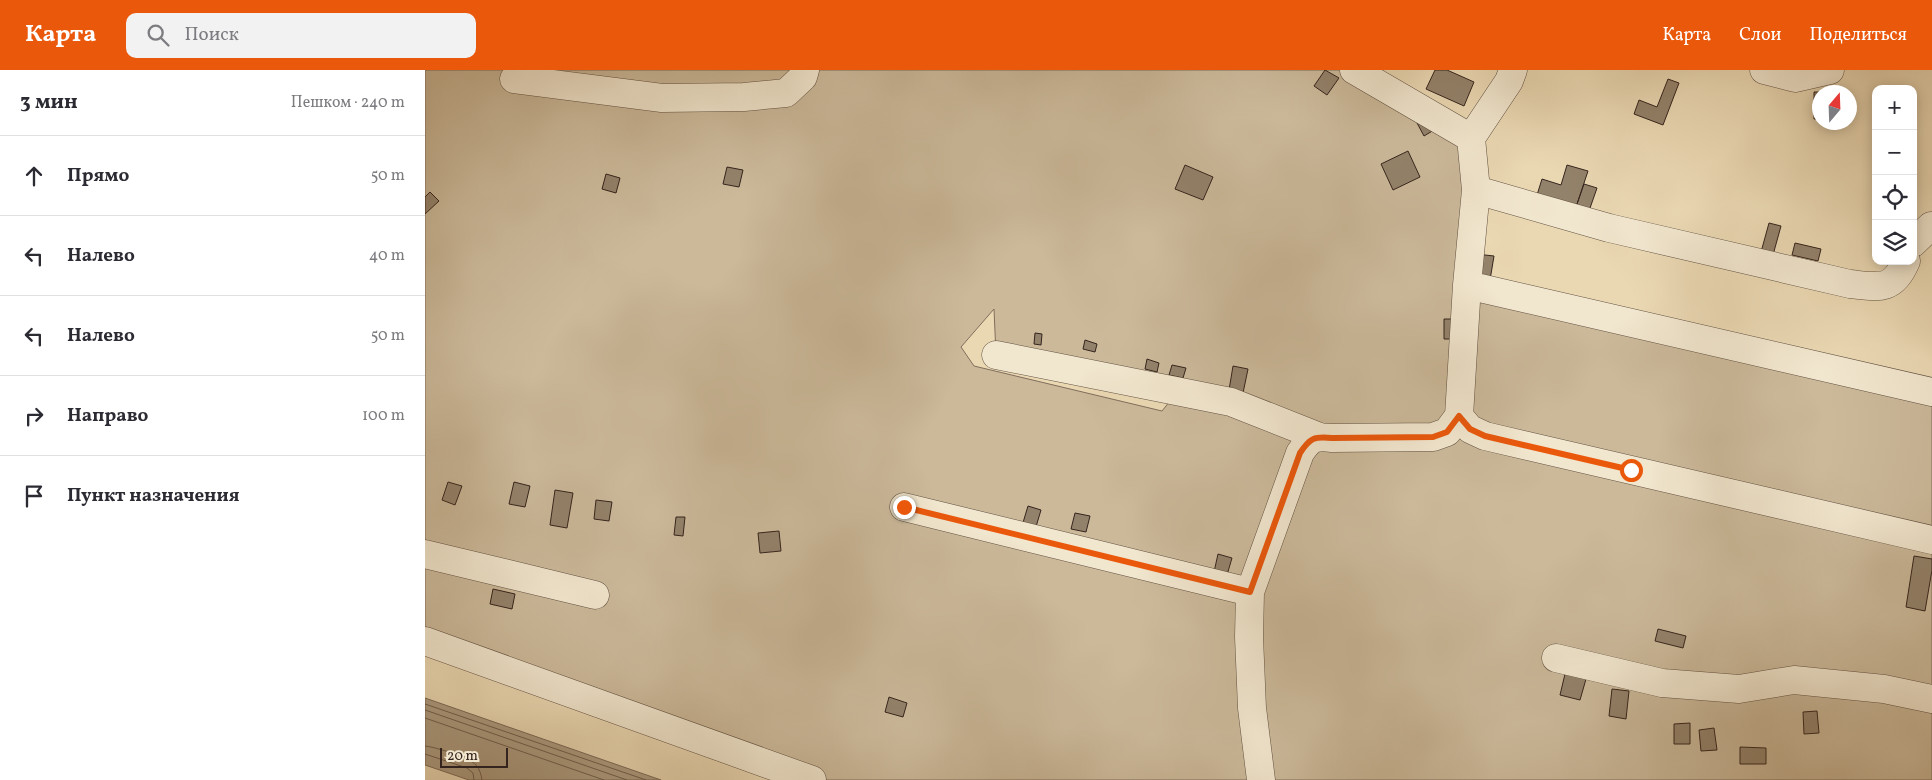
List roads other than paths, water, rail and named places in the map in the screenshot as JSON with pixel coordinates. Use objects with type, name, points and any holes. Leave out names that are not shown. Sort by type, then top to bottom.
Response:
[{"type":"street","points":[[514,79],[662,98],[744,97],[786,93],[803,77],[805,70]]},
{"type":"street","points":[[1354,70],[1471,138]]},
{"type":"street","points":[[1763,70],[1795,78],[1830,70]]},
{"type":"street","points":[[995,355],[1231,402],[1317,436],[1332,438],[1433,437],[1447,432],[1459,416],[1467,285],[1476,190],[1471,138],[1511,75]]},
{"type":"street","points":[[1476,190],[1609,228],[1850,284],[1880,288],[1900,275],[1904,265]]},
{"type":"street","points":[[1467,285],[1932,392]]},
{"type":"street","points":[[1459,416],[1470,429],[1485,436],[1932,540]]},
{"type":"street","points":[[1261,780],[1252,708],[1249,636],[1250,592],[1300,453],[1307,443],[1317,436]]},
{"type":"street","points":[[904,507],[1250,592]]},
{"type":"street","points":[[425,554],[595,595]]},
{"type":"street","points":[[425,641],[812,780]]},
{"type":"street","points":[[1556,658],[1662,683],[1739,689],[1794,680],[1884,689],[1932,699]]},
{"type":"water","points":[[425,698],[661,780],[469,780],[425,765]]}]
